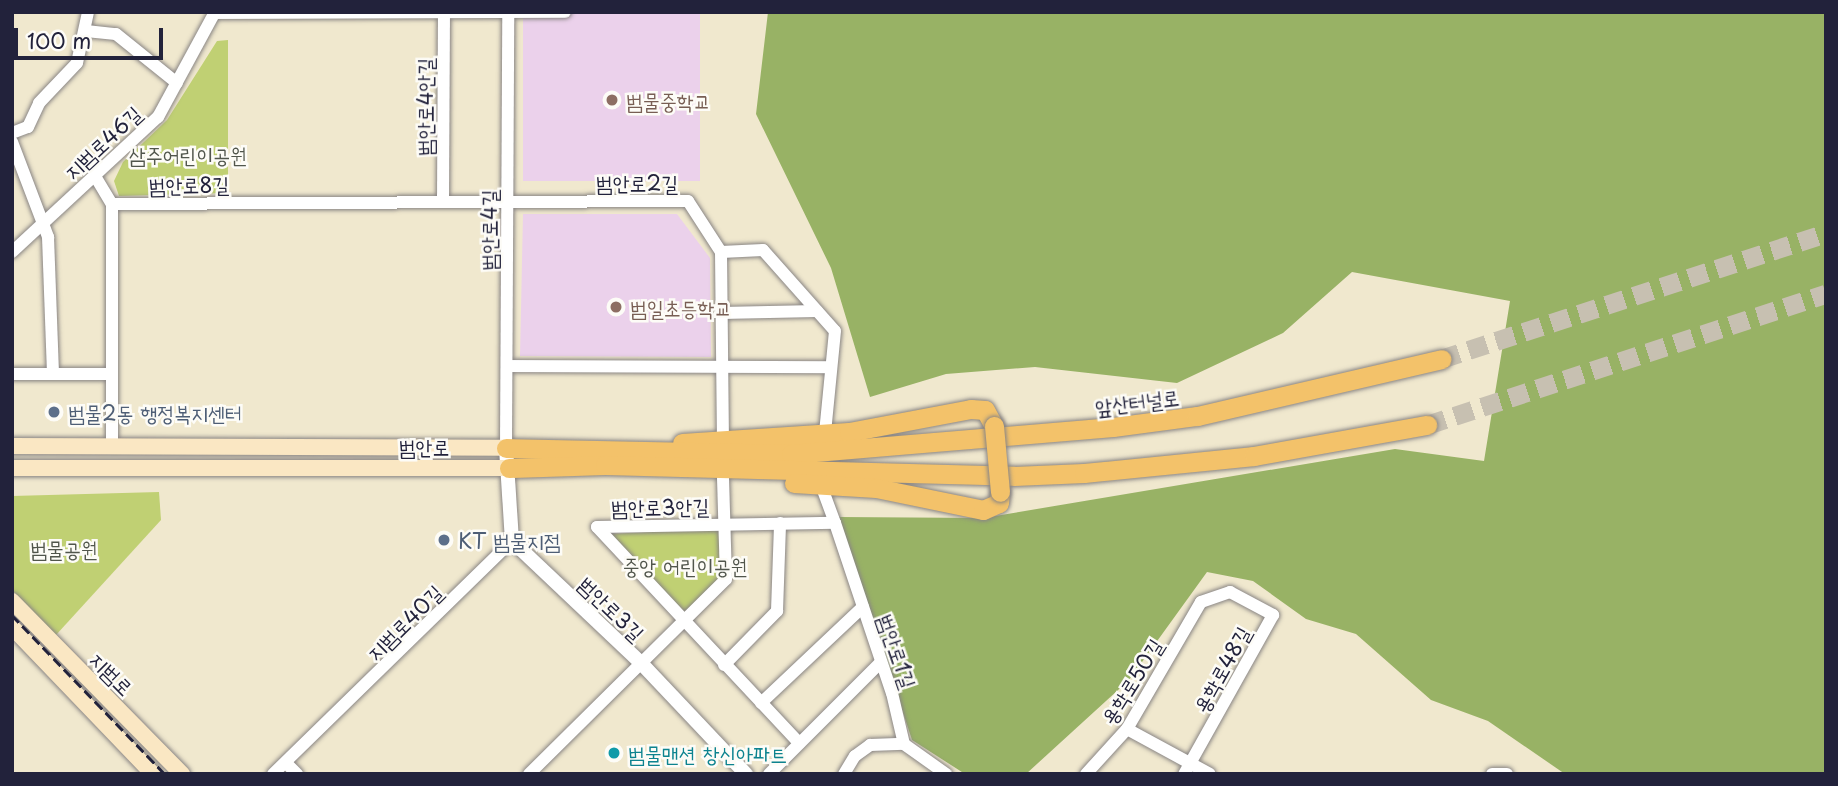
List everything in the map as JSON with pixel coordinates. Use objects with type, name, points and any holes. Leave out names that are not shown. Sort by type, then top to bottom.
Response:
[{"type":"highway","name":"앞산터널로","points":[[830,470],[1197,416],[1441,359]]},
{"type":"highway","points":[[624,451],[723,438],[825,433],[971,409],[985,410],[994,426],[999,503],[983,510],[876,488],[830,470]]},
{"type":"highway","points":[[605,465],[723,478],[830,470],[1014,476],[1106,471],[1254,456],[1427,425]]},
{"type":"highway","name":"범안로","points":[[506,448],[624,451],[830,470]]},
{"type":"highway","name":"범안로","points":[[509,468],[605,465],[830,470]]},
{"type":"main road","name":"범안로","points":[[12,446],[506,448]]},
{"type":"main road","name":"범안로","points":[[12,468],[509,468]]},
{"type":"main road","name":"지범로","points":[[12,601],[182,774]]},
{"type":"main road","points":[[12,627],[153,774]]},
{"type":"street","points":[[12,133],[28,127],[47,94],[77,63],[88,12]]},
{"type":"street","name":"범안로4안길","points":[[443,201],[444,12]]},
{"type":"street","points":[[215,13],[565,12]]},
{"type":"street","name":"지범로46길","points":[[12,252],[158,117],[215,13]]},
{"type":"street","name":"범안로4길","points":[[506,448],[508,13]]},
{"type":"street","points":[[86,31],[116,34],[177,83]]},
{"type":"street","points":[[12,142],[45,222],[53,374]]},
{"type":"street","points":[[95,176],[112,204],[112,445]]},
{"type":"street","name":"범안로8길","points":[[112,204],[507,201]]},
{"type":"street","name":"범안로2길","points":[[507,201],[688,201],[721,252]]},
{"type":"street","points":[[723,438],[721,252],[763,250],[835,331],[825,433]]},
{"type":"street","points":[[722,313],[817,311]]},
{"type":"street","points":[[507,366],[722,369],[831,367]]},
{"type":"street","points":[[12,373],[111,374]]},
{"type":"street","points":[[506,448],[512,541]]},
{"type":"street","points":[[830,470],[835,523]]},
{"type":"street","points":[[723,478],[726,524]]},
{"type":"street","points":[[724,664],[777,611],[780,523]]},
{"type":"street","name":"범안로3안길","points":[[799,743],[597,527],[835,523]]},
{"type":"street","name":"범안로1길","points":[[835,523],[881,662],[904,744]]},
{"type":"street","name":"범안로3안길","points":[[529,774],[726,579],[726,524]]},
{"type":"street","name":"범안로3길","points":[[512,541],[641,663],[746,774]]},
{"type":"street","name":"지범로40길","points":[[288,760],[512,541]]},
{"type":"street","name":"용학로48길","points":[[1187,768],[1273,615],[1230,592],[1201,602]]},
{"type":"street","name":"용학로50길","points":[[1086,774],[1127,729],[1201,602]]},
{"type":"street","points":[[761,703],[863,607]]},
{"type":"street","points":[[769,774],[881,662]]},
{"type":"street","points":[[1127,729],[1187,768],[1210,774]]},
{"type":"street","points":[[844,774],[855,756],[870,745],[904,744],[946,774]]},
{"type":"street","points":[[273,774],[288,760],[297,774]]},
{"type":"street","points":[[1492,774],[1507,774]]},
{"type":"shaded area","name":"범물중학교","points":[[523,12],[700,12],[700,181],[523,181]]},
{"type":"shaded area","name":"범일초등학교","points":[[523,214],[677,214],[710,258],[711,357],[520,356]]},
{"type":"green space","points":[[768,12],[1826,12],[1826,774],[1565,774],[1488,721],[1431,700],[1356,634],[1306,619],[1253,581],[1207,572],[1129,680],[1026,774],[965,774],[912,740],[839,517],[983,518],[1395,449],[1484,461],[1510,301],[1352,272],[1283,333],[1177,383],[1035,367],[946,374],[870,397],[831,268],[756,114]]},
{"type":"green space","name":"삼주어린이공원","points":[[228,40],[228,193],[119,196],[114,181],[123,162],[167,120],[217,41]]},
{"type":"green space","name":"범물공원","points":[[159,492],[161,520],[56,635],[12,590],[12,496]]},
{"type":"green space","name":"중앙 어린이공원","points":[[719,528],[722,578],[683,613],[611,534]]},
{"type":"tunnel","points":[[1441,359],[1826,233]]},
{"type":"tunnel","points":[[1427,425],[1826,294]]},
{"type":"railway","points":[[12,615],[165,774]]},
{"type":"place","name":"범물중학교","points":[[612,100]]},
{"type":"place","name":"범일초등학교","points":[[616,307]]},
{"type":"place","name":"범물2동 행정복지센터","points":[[54,412]]},
{"type":"place","name":"KT 범물지점","points":[[444,540]]},
{"type":"place","name":"범물맨션 창신아파트","points":[[614,753]]}]
